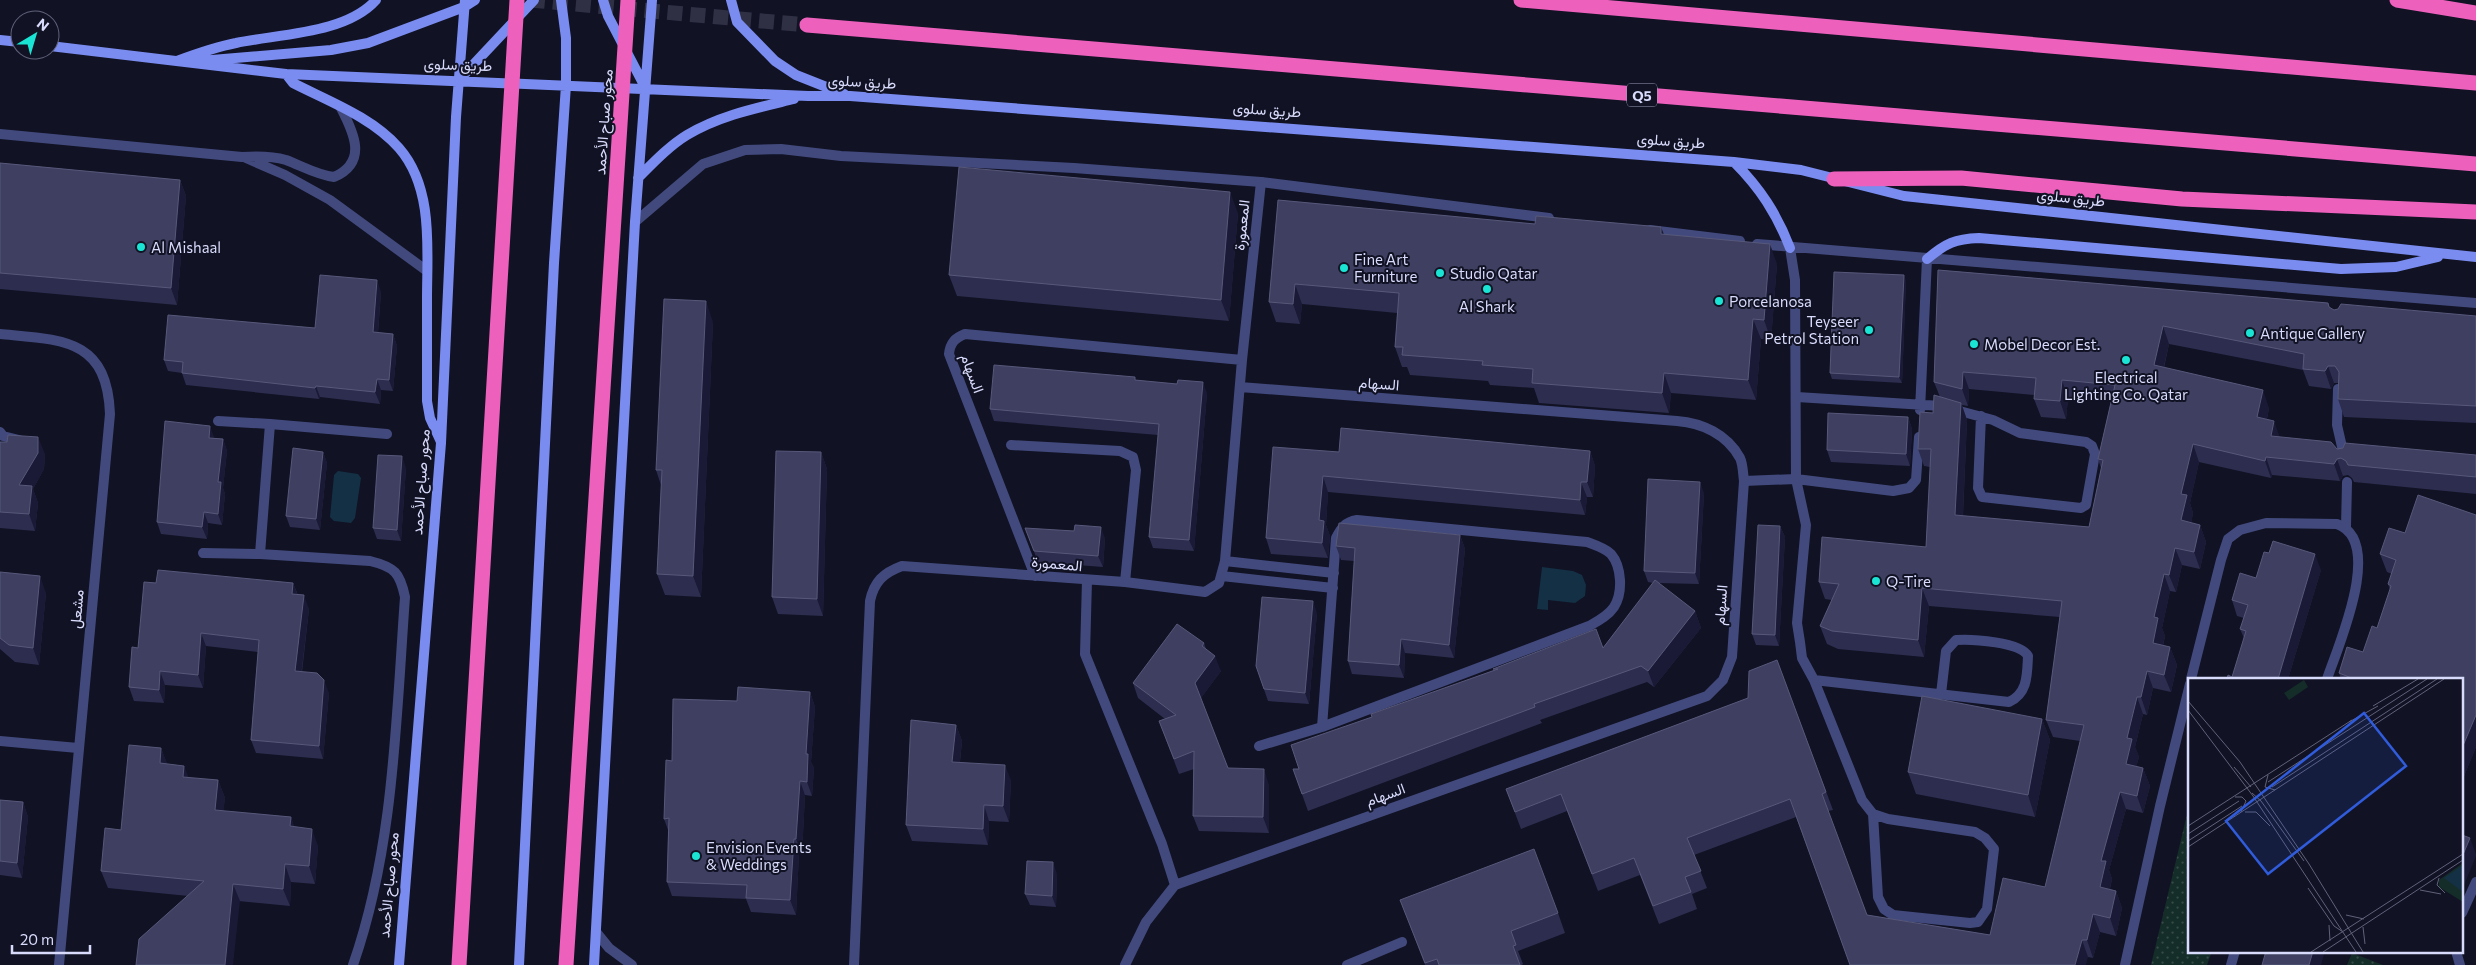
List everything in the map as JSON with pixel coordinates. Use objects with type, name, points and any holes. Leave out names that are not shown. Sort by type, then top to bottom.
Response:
[{"type":"highway","points":[[459,965],[516,0]]},
{"type":"highway","name":"محور صباح الأحمد","points":[[566,965],[628,0]]},
{"type":"highway","points":[[1521,0],[2476,83]]},
{"type":"highway","points":[[2397,0],[2476,13]]},
{"type":"highway","name":"Q5","points":[[807,25],[2476,164]]},
{"type":"highway","points":[[1834,179],[1961,178],[2182,199],[2476,212]]},
{"type":"main road","points":[[174,63],[203,51],[234,43],[304,32],[345,21],[368,9],[376,0]]},
{"type":"main road","points":[[174,63],[331,50],[368,44],[475,0]]},
{"type":"main road","points":[[458,81],[534,0]]},
{"type":"main road","points":[[519,965],[554,262],[566,85],[566,38],[561,0]]},
{"type":"main road","points":[[603,0],[608,16],[646,88]]},
{"type":"main road","points":[[594,965],[635,222],[652,0]]},
{"type":"main road","points":[[731,0],[737,22],[775,61],[796,75],[850,96]]},
{"type":"main road","name":"محور صباح الأحمد","points":[[399,965],[441,443],[458,81],[465,3]]},
{"type":"main road","name":"طريق سلوى","points":[[60,47],[174,63],[286,74],[808,96],[850,96],[1734,162],[1802,170],[1904,196],[2476,257]]},
{"type":"main road","points":[[286,74],[293,82],[356,114],[378,129],[400,149],[413,172],[423,199],[427,232],[427,401],[430,418],[441,443]]},
{"type":"main road","points":[[638,178],[686,136],[714,121],[743,110],[808,96]]},
{"type":"main road","points":[[1734,162],[1768,201],[1790,248]]},
{"type":"main road","points":[[1927,259],[1942,247],[1959,239],[1980,238],[2341,269],[2396,267],[2447,255]]},
{"type":"street","points":[[0,134],[242,157],[264,156],[284,160],[334,177],[342,173],[354,159],[356,150],[352,129],[342,108]]},
{"type":"street","points":[[635,222],[703,164],[745,150],[781,148],[841,156],[1074,168],[1261,182],[1564,220]]},
{"type":"street","points":[[242,157],[285,175],[330,200],[427,271]]},
{"type":"street","name":"المعمورة","points":[[854,965],[872,590],[878,580],[889,571],[902,566],[1125,582],[1205,592],[1219,583],[1225,561],[1242,360],[1261,182]]},
{"type":"street","points":[[1643,229],[1790,248],[2342,296],[2476,303]]},
{"type":"street","points":[[1790,248],[1795,280],[1796,479],[1806,525],[1797,622],[1802,658],[1814,680],[1862,800],[1873,814],[1888,819],[1975,832],[1985,838],[1994,849],[1986,910],[1982,918],[1970,923],[1893,915],[1887,912],[1878,897],[1873,814]]},
{"type":"street","points":[[1744,482],[1796,479],[1893,491],[1909,488],[1916,480],[1927,259]]},
{"type":"street","name":"مشعل","points":[[0,334],[60,340],[74,345],[88,354],[106,383],[110,414],[59,965]]},
{"type":"street","name":"السهام","points":[[1035,576],[949,354],[950,346],[954,340],[965,334],[1242,360]]},
{"type":"street","name":"السهام","points":[[1175,885],[1707,696],[1723,680],[1732,657],[1744,482],[1741,459],[1730,445],[1714,431],[1695,423],[1240,388]]},
{"type":"street","points":[[2338,389],[2337,425],[2345,460]]},
{"type":"street","points":[[1797,397],[1941,406],[1981,416],[2020,433],[2076,440],[2092,446],[2095,454],[2086,505],[2081,508],[1982,497],[1978,488],[1981,416]]},
{"type":"street","points":[[218,421],[387,434]]},
{"type":"street","points":[[260,554],[270,424]]},
{"type":"street","points":[[0,432],[3,436],[23,441]]},
{"type":"street","points":[[1011,445],[1120,452],[1133,457],[1136,470],[1125,582]]},
{"type":"street","points":[[2346,527],[2347,482]]},
{"type":"street","points":[[1259,746],[1322,727],[1589,626],[1603,618],[1614,607],[1619,593],[1617,564],[1611,554],[1587,542],[1357,520],[1340,529],[1336,538],[1322,727]]},
{"type":"street","points":[[2191,678],[2220,560],[2228,539],[2240,530],[2266,524],[2337,524],[2346,527],[2352,533],[2357,547],[2356,594],[2327,678]]},
{"type":"street","points":[[203,553],[260,554],[370,561],[389,567],[401,579],[405,597],[388,798],[372,906],[353,965]]},
{"type":"street","points":[[1225,561],[1334,573]]},
{"type":"street","points":[[1222,576],[1333,588]]},
{"type":"street","points":[[1087,580],[1085,654],[1162,844],[1175,885],[1146,922],[1125,965]]},
{"type":"street","points":[[1814,680],[2009,702],[2024,690],[2028,656],[2019,646],[1956,640],[1946,651],[1940,694]]},
{"type":"street","points":[[2125,965],[2160,806],[2188,692]]},
{"type":"street","points":[[0,741],[78,748]]},
{"type":"street","points":[[2464,909],[2476,882]]},
{"type":"street","points":[[596,932],[610,948],[632,965]]},
{"type":"street","points":[[1347,965],[1402,942]]},
{"type":"street","points":[[2231,965],[2235,952]]},
{"type":"street","points":[[2456,952],[2460,965]]},
{"type":"street","points":[[1374,954],[1378,965]]},
{"type":"green space","points":[[2188,810],[2188,952],[2212,952],[2207,965],[2151,965]]},
{"type":"green space","points":[[2352,953],[2383,965],[2347,965]]},
{"type":"water","points":[[338,471],[358,474],[361,478],[355,518],[351,523],[334,521],[330,517],[334,475]]},
{"type":"water","points":[[1542,567],[1573,571],[1582,575],[1586,585],[1585,596],[1575,603],[1548,600],[1548,610],[1537,609]]},
{"type":"building","points":[[0,163],[180,180],[171,288],[0,273]]},
{"type":"building","points":[[959,167],[1230,192],[1221,300],[949,275]]},
{"type":"building","points":[[1278,200],[1535,224],[1536,216],[1661,227],[1661,234],[1770,244],[1764,320],[1753,319],[1748,380],[1664,373],[1662,393],[1532,383],[1533,369],[1482,365],[1483,361],[1402,355],[1403,347],[1395,347],[1399,293],[1295,284],[1293,304],[1269,302]]},
{"type":"building","points":[[1938,270],[2328,303],[2329,307],[2334,310],[2338,309],[2341,304],[2476,316],[2476,406],[2338,399],[2339,372],[2335,366],[2328,366],[2325,371],[2303,369],[2304,354],[2163,326],[2154,365],[2263,390],[2257,417],[2274,421],[2271,436],[2331,442],[2337,449],[2343,448],[2345,443],[2476,455],[2476,477],[2348,465],[2341,458],[2337,459],[2334,464],[2266,457],[2265,461],[2193,444],[2181,494],[2187,495],[2181,520],[2200,525],[2194,552],[2175,548],[2169,575],[2164,574],[2154,617],[2158,618],[2153,643],[2170,647],[2164,675],[2147,671],[2141,697],[2137,697],[2127,738],[2132,739],[2126,764],[2143,768],[2137,796],[2120,792],[2101,861],[2106,861],[2100,887],[2116,891],[2110,918],[2093,914],[2087,940],[2082,940],[2075,965],[1850,965],[1790,799],[1687,838],[1701,871],[1685,877],[1691,892],[1653,906],[1634,858],[1592,874],[1561,794],[1515,812],[1506,789],[1748,698],[1749,671],[1777,660],[1826,792],[1822,794],[1867,915],[1990,935],[2003,878],[2045,887],[2084,725],[2046,720],[2062,601],[1922,588],[1918,640],[1832,631],[1820,626],[1839,584],[1819,582],[1822,537],[1926,547],[1931,449],[1918,449],[1920,412],[1933,413],[1934,395],[1961,403],[1955,515],[2089,527],[2103,460],[2098,459],[2115,385],[2062,380],[2060,401],[2034,399],[2036,378],[1963,372],[1962,389],[1934,382]]},
{"type":"building","name":"Teyseer Petrol Station","points":[[1834,272],[1904,275],[1899,377],[1830,373]]},
{"type":"building","points":[[320,275],[377,280],[373,332],[393,334],[389,380],[377,379],[375,392],[316,386],[315,388],[182,373],[183,362],[164,360],[168,315],[315,328]]},
{"type":"building","points":[[664,299],[706,301],[693,576],[657,574],[662,470],[656,470]]},
{"type":"building","points":[[994,365],[1135,377],[1135,380],[1177,384],[1178,380],[1203,382],[1189,540],[1149,537],[1159,424],[990,409]]},
{"type":"building","points":[[1828,413],[1908,417],[1906,454],[1827,450]]},
{"type":"building","points":[[165,421],[210,426],[209,438],[223,439],[218,482],[221,482],[218,514],[204,512],[202,527],[157,522]]},
{"type":"building","points":[[1341,428],[1590,451],[1587,482],[1581,482],[1580,500],[1323,476],[1319,520],[1324,521],[1322,543],[1266,538],[1273,447],[1339,452]]},
{"type":"building","points":[[8,435],[38,437],[38,453],[19,485],[32,486],[29,514],[0,512],[0,442],[7,442]]},
{"type":"building","points":[[293,448],[323,452],[316,519],[286,516]]},
{"type":"building","points":[[776,451],[821,452],[817,599],[772,597]]},
{"type":"building","points":[[378,455],[402,456],[397,530],[373,528]]},
{"type":"building","points":[[1648,479],[1700,482],[1695,573],[1644,571]]},
{"type":"building","points":[[2418,495],[2476,515],[2476,715],[2464,743],[2464,678],[2352,678],[2339,673],[2347,647],[2363,652],[2372,626],[2377,628],[2391,586],[2388,584],[2396,560],[2380,554],[2389,528],[2405,533]]},
{"type":"building","points":[[1339,523],[1460,535],[1449,645],[1401,639],[1399,665],[1348,661],[1355,548],[1336,546]]},
{"type":"building","points":[[1075,525],[1101,527],[1098,556],[1034,551],[1025,528],[1074,531]]},
{"type":"building","points":[[1758,525],[1780,526],[1775,635],[1752,634]]},
{"type":"building","points":[[2273,541],[2315,554],[2278,678],[2227,678],[2228,675],[2232,677],[2246,631],[2240,629],[2248,605],[2232,600],[2240,573],[2256,578],[2264,552],[2269,553]]},
{"type":"building","points":[[158,570],[293,583],[292,594],[304,595],[295,671],[317,673],[324,680],[319,746],[251,740],[259,640],[201,633],[198,675],[160,671],[159,690],[129,687],[132,647],[138,648],[144,582],[156,583]]},
{"type":"building","points":[[0,572],[40,576],[33,648],[9,645],[0,638]]},
{"type":"building","points":[[1655,580],[1695,611],[1648,671],[1641,666],[1534,704],[1535,707],[1302,794],[1293,769],[1299,769],[1291,745],[1372,717],[1371,714],[1498,669],[1493,669],[1596,629],[1603,648]]},
{"type":"building","points":[[1262,597],[1313,601],[1305,693],[1264,689],[1256,666]]},
{"type":"building","points":[[1177,624],[1204,643],[1202,646],[1215,656],[1195,683],[1228,768],[1264,769],[1263,817],[1193,816],[1194,751],[1174,759],[1159,721],[1176,715],[1133,683]]},
{"type":"building","points":[[738,687],[810,692],[806,754],[808,754],[807,782],[800,781],[790,900],[746,898],[747,885],[667,882],[669,818],[664,819],[666,760],[672,761],[673,699],[737,701]]},
{"type":"building","points":[[1922,696],[2042,719],[2028,795],[1908,772]]},
{"type":"building","points":[[911,720],[956,725],[952,762],[1005,765],[1003,806],[984,805],[983,829],[906,825]]},
{"type":"building","points":[[129,745],[161,748],[160,763],[184,766],[183,777],[218,780],[215,810],[291,817],[290,826],[312,829],[309,866],[285,864],[283,889],[233,884],[225,965],[136,965],[139,939],[204,881],[101,871],[105,828],[121,830]]},
{"type":"building","points":[[0,800],[23,802],[17,863],[0,861]]},
{"type":"building","points":[[2464,836],[2470,838],[2464,852]]},
{"type":"building","points":[[1534,849],[1558,913],[1511,931],[1516,945],[1513,946],[1520,965],[1439,965],[1437,959],[1425,963],[1400,900]]},
{"type":"building","points":[[1027,861],[1053,862],[1052,896],[1025,894]]},
{"type":"building","points":[[2266,952],[2313,952],[2309,965],[2262,965]]},
{"type":"tunnel","points":[[530,0],[807,25]]},
{"type":"place","name":"Al Mishaal","points":[[141,247]]},
{"type":"place","name":"Fine Art Furniture","points":[[1344,268]]},
{"type":"place","name":"Studio Qatar","points":[[1440,273]]},
{"type":"place","name":"Al Shark","points":[[1487,289]]},
{"type":"place","name":"Porcelanosa","points":[[1719,301]]},
{"type":"place","name":"Teyseer Petrol Station","points":[[1869,330]]},
{"type":"place","name":"Antique Gallery","points":[[2250,333]]},
{"type":"place","name":"Mobel Decor Est.","points":[[1974,344]]},
{"type":"place","name":"Electrical Lighting Co. Qatar","points":[[2126,360]]},
{"type":"place","name":"Q-Tire","points":[[1876,581]]},
{"type":"place","name":"Envision Events & Weddings","points":[[696,856]]}]
